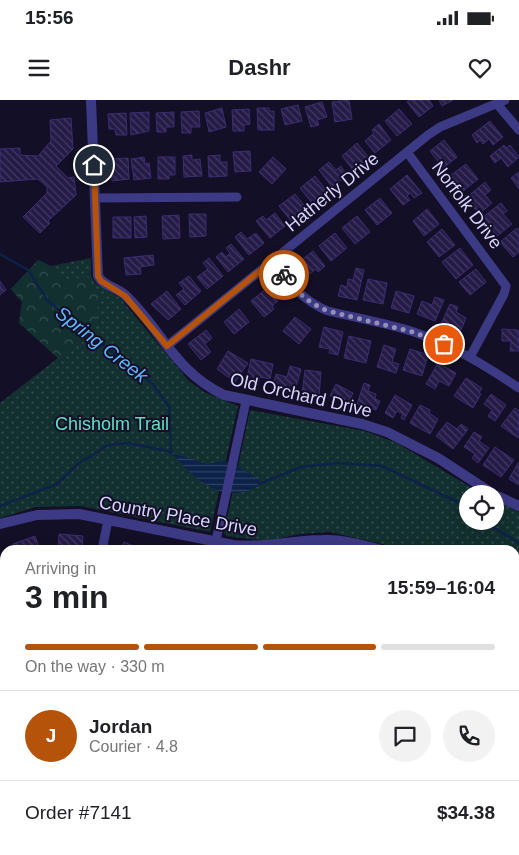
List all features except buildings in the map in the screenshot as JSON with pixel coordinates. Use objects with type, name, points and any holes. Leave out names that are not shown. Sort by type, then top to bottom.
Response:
[{"type":"street","points":[[91,100],[95,198],[238,197]]},
{"type":"street","points":[[501,102],[519,130]]},
{"type":"street","name":"Hatherly Drive","points":[[167,346],[440,127],[501,102]]},
{"type":"street","name":"Norfolk Drive","points":[[407,152],[506,286],[504,294],[470,357]]},
{"type":"street","name":"Old Orchard Drive","points":[[95,198],[98,276],[101,281],[125,296],[192,376],[207,387],[224,395],[362,424],[387,432],[417,446],[480,485]]},
{"type":"street","points":[[272,261],[295,289],[315,306],[413,332],[470,357],[519,388]]},
{"type":"street","points":[[215,545],[246,401]]},
{"type":"street","name":"Old Orchard Drive","points":[[504,499],[519,506]]},
{"type":"street","name":"Country Place Drive","points":[[0,524],[37,515],[79,514],[211,545]]},
{"type":"street","points":[[103,545],[108,520]]},
{"type":"street","name":"Country Place Drive","points":[[314,545],[342,541],[359,545]]},
{"type":"green space","name":"Chisholm Trail","points":[[91,258],[91,276],[95,283],[120,298],[189,381],[204,392],[238,406],[210,532],[81,506],[36,507],[0,518],[0,403],[58,358],[19,323],[22,302],[11,289],[38,260],[51,266]]},
{"type":"green space","points":[[38,260],[50,266],[65,280],[88,277],[91,287],[100,296],[92,336],[58,358],[19,323],[22,302],[11,289]]},
{"type":"green space","points":[[250,410],[365,431],[397,443],[467,485],[459,485],[459,530],[504,530],[504,504],[519,512],[519,545],[386,545],[330,532],[300,534],[267,541],[226,536],[224,532]]},
{"type":"water","points":[[171,452],[207,464],[223,461],[232,463],[257,478],[262,484],[248,491],[223,492],[200,481]]},
{"type":"waterway","name":"Spring Creek","points":[[0,254],[28,270],[48,301],[153,384],[169,407],[171,452]]},
{"type":"waterway","name":"Spring Creek","points":[[0,506],[57,484],[78,464],[108,445],[128,443],[172,452]]},
{"type":"waterway","name":"Spring Creek","points":[[259,484],[301,467],[338,463],[382,466],[459,503]]},
{"type":"waterway","name":"Spring Creek","points":[[498,530],[519,543]]},
{"type":"way so far","points":[[284,275],[305,299],[315,306],[413,332],[444,344]]},
{"type":"route","points":[[94,165],[98,276],[101,281],[114,287],[125,296],[167,346],[272,261],[284,275]]}]
